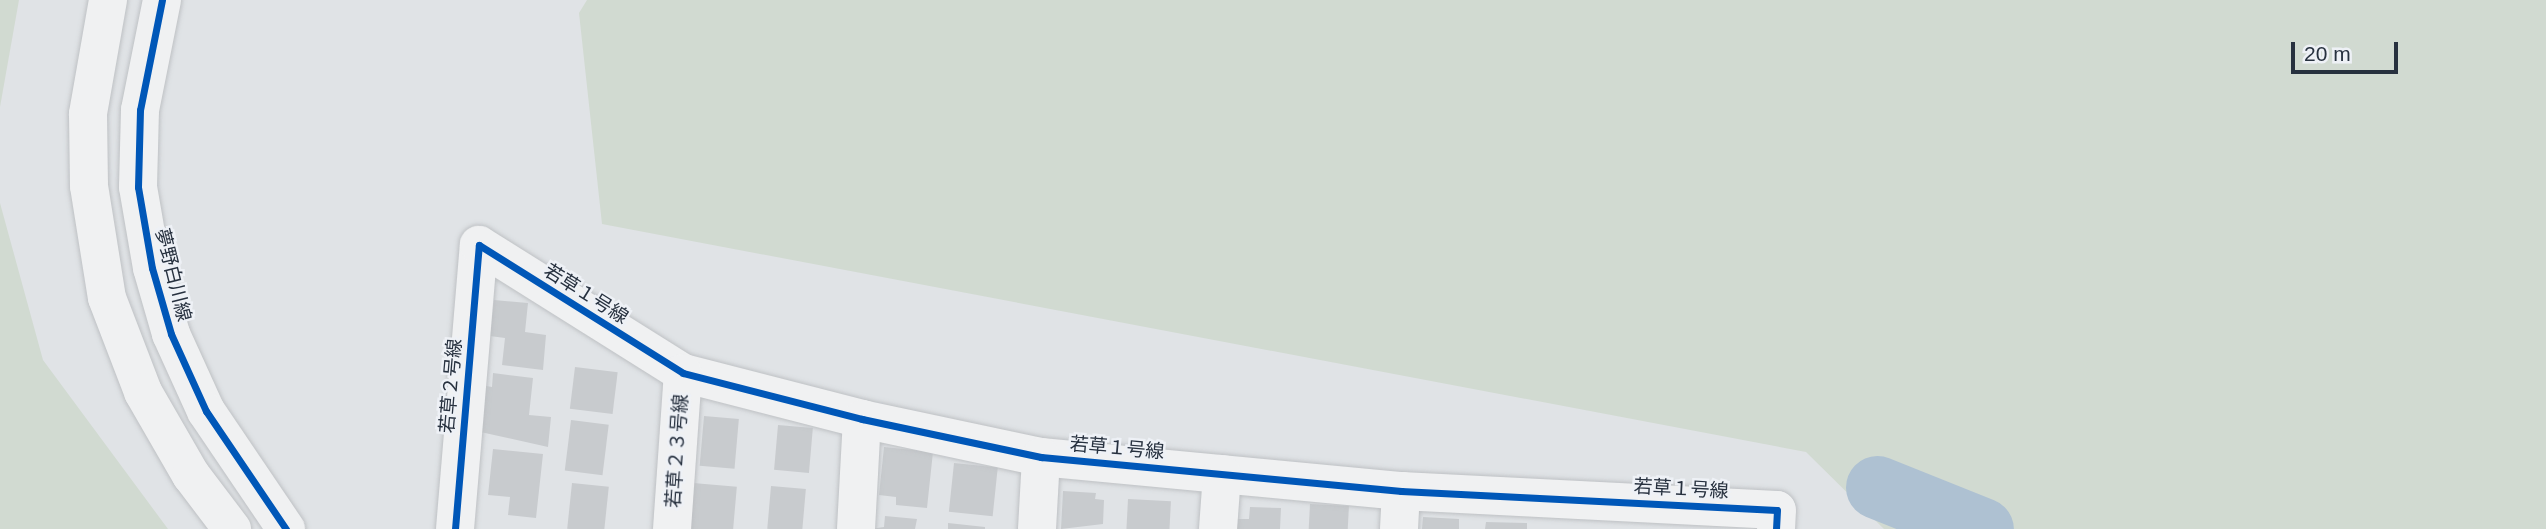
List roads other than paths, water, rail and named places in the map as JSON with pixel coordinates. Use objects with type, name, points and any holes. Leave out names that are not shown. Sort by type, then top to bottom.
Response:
[{"type":"street","points":[[108,0],[88,114],[89,187],[107,298],[143,392],[191,475],[232,529]]},
{"type":"street","name":"夢野白川線","points":[[162,0],[140,110],[138,187],[152,268],[171,334],[206,411],[286,529]]},
{"type":"street","name":"若草１号線","points":[[479,246],[682,373],[862,419],[1041,457],[1401,491],[1577,514],[1777,510],[1776,529]]},
{"type":"street","name":"若草２号線","points":[[455,529],[479,246]]},
{"type":"street","name":"若草２３号線","points":[[672,529],[682,373]]},
{"type":"street","points":[[856,529],[862,419]]},
{"type":"street","points":[[1037,529],[1041,457]]},
{"type":"street","points":[[1218,529],[1222,474]]},
{"type":"street","points":[[1399,529],[1401,491]]},
{"type":"waterway","points":[[1877,487],[1982,529]]}]
